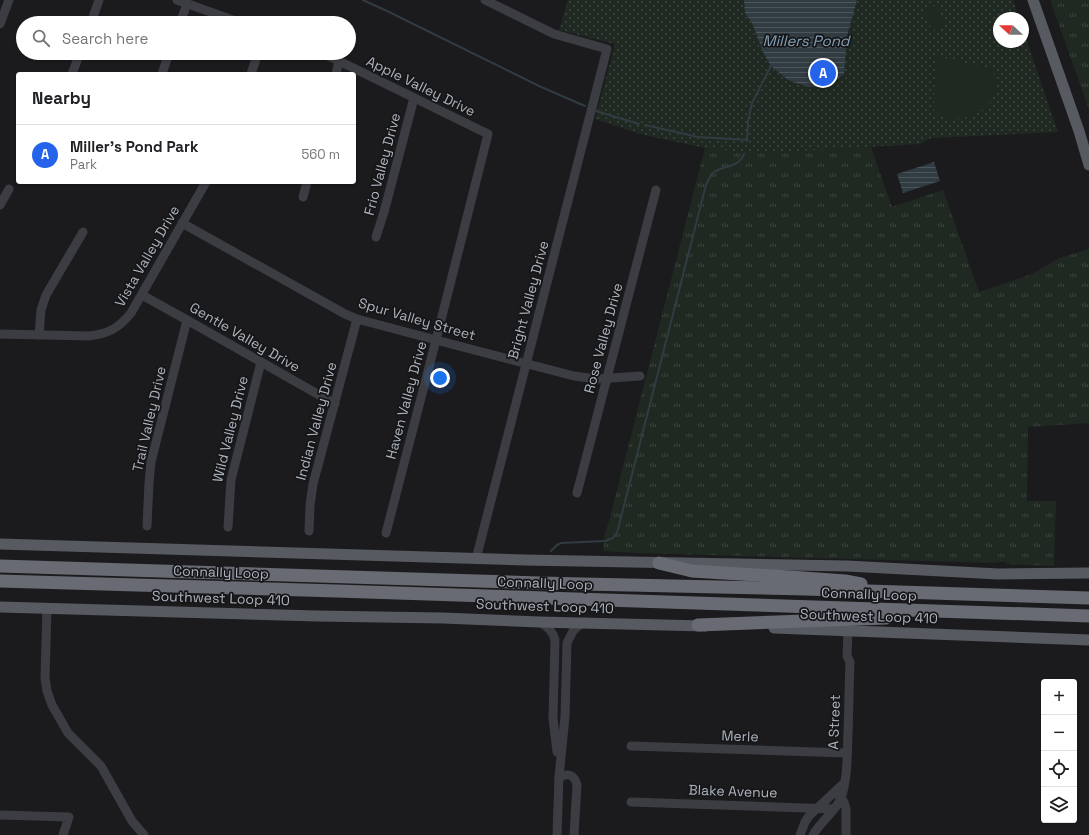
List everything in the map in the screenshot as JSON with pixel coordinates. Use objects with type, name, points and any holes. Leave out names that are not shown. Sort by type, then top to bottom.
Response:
[{"type":"highway","points":[[659,563],[692,571],[845,581],[896,592]]},
{"type":"highway","name":"Connally Loop","points":[[0,566],[1089,598]]},
{"type":"highway","name":"Connally Loop","points":[[0,582],[329,591],[957,613],[1089,616]]},
{"type":"highway","points":[[698,625],[930,616],[957,613]]},
{"type":"main road","points":[[1033,0],[1079,131],[1089,165]]},
{"type":"main road","points":[[0,544],[476,559],[847,566],[998,574],[1089,573]]},
{"type":"main road","name":"Southwest Loop 410","points":[[0,607],[698,625],[1089,640]]},
{"type":"street","points":[[0,24],[9,0]]},
{"type":"street","points":[[93,16],[99,0]]},
{"type":"street","points":[[177,0],[221,16]]},
{"type":"street","name":"Bright Valley Drive","points":[[476,559],[607,49],[554,34],[485,0]]},
{"type":"street","points":[[183,16],[188,4]]},
{"type":"street","points":[[73,72],[77,60]]},
{"type":"street","points":[[163,72],[167,60]]},
{"type":"street","points":[[252,72],[256,60]]},
{"type":"street","points":[[336,72],[339,61]]},
{"type":"street","name":"Apple Valley Drive","points":[[339,61],[488,134]]},
{"type":"street","name":"Frio Valley Drive","points":[[376,236],[384,212],[414,98]]},
{"type":"street","name":"Haven Valley Drive","points":[[386,533],[488,134]]},
{"type":"street","name":"Vista Valley Drive","points":[[0,334],[99,335],[116,328],[123,323],[142,295],[205,184]]},
{"type":"street","points":[[303,197],[306,184]]},
{"type":"street","points":[[0,205],[10,189]]},
{"type":"street","name":"Rose Valley Drive","points":[[577,492],[656,190]]},
{"type":"street","name":"Spur Valley Street","points":[[182,223],[345,314],[357,319],[586,378],[640,376]]},
{"type":"street","points":[[39,335],[41,310],[46,295],[83,232]]},
{"type":"street","name":"Gentle Valley Drive","points":[[142,295],[335,404]]},
{"type":"street","name":"Indian Valley Drive","points":[[310,531],[310,505],[313,484],[357,319]]},
{"type":"street","name":"Trail Valley Drive","points":[[147,526],[151,462],[187,320]]},
{"type":"street","name":"Wild Valley Drive","points":[[228,527],[231,480],[261,362]]},
{"type":"street","points":[[47,608],[45,678],[47,691],[52,705],[68,733],[101,766],[132,821],[144,835]]},
{"type":"street","points":[[539,622],[549,628],[554,635],[555,640],[554,718],[559,777]]},
{"type":"street","points":[[557,835],[559,777],[565,717],[567,643],[572,631],[584,622]]},
{"type":"street","name":"A Street","points":[[813,835],[834,808],[838,795],[844,784],[847,753],[850,662],[848,656],[851,630]]},
{"type":"street","points":[[554,686],[565,686]]},
{"type":"street","name":"Merle","points":[[631,746],[847,753]]},
{"type":"street","points":[[559,777],[569,775],[573,777],[577,785],[574,835]]},
{"type":"street","points":[[800,835],[809,816],[817,808],[838,795],[844,802],[846,809],[846,835]]},
{"type":"street","name":"Blake Avenue","points":[[631,802],[834,808]]},
{"type":"street","points":[[0,815],[70,818],[63,835]]},
{"type":"green space","points":[[568,0],[1013,0],[1017,12],[993,12],[993,48],[1029,47],[1058,132],[931,138],[920,144],[782,152],[734,151],[705,148],[640,134],[595,119],[615,44],[559,30]]},
{"type":"green space","points":[[1050,0],[1089,0],[1089,109]]},
{"type":"green space","points":[[937,5],[944,26],[932,31],[924,10]]},
{"type":"green space","points":[[935,56],[993,69],[997,86],[989,105],[972,117],[949,119],[934,113]]},
{"type":"green space","points":[[871,147],[892,207],[943,190],[979,292],[1032,274],[1060,258],[1089,249],[1089,423],[1028,427],[1027,501],[1056,501],[1054,566],[1007,564],[1006,562],[997,563],[603,551],[605,532],[705,148],[734,151],[782,152]]},
{"type":"water","name":"Millers Pond","points":[[744,0],[857,0],[847,36],[844,74],[828,86],[808,87],[788,80],[771,66],[764,54],[752,23],[745,13]]},
{"type":"water","points":[[934,162],[940,181],[903,193],[897,174]]},
{"type":"waterway","points":[[363,0],[539,86],[585,106]]},
{"type":"waterway","points":[[747,141],[748,121],[752,103],[772,64]]},
{"type":"waterway","points":[[596,111],[639,124]]},
{"type":"waterway","points":[[645,125],[698,137],[748,140]]},
{"type":"waterway","points":[[551,551],[561,543],[605,541],[613,538],[617,533],[706,185],[713,173],[717,170],[735,164],[742,159],[744,154]]},
{"type":"place","name":"Miller's Pond Park","points":[[823,73]]}]
